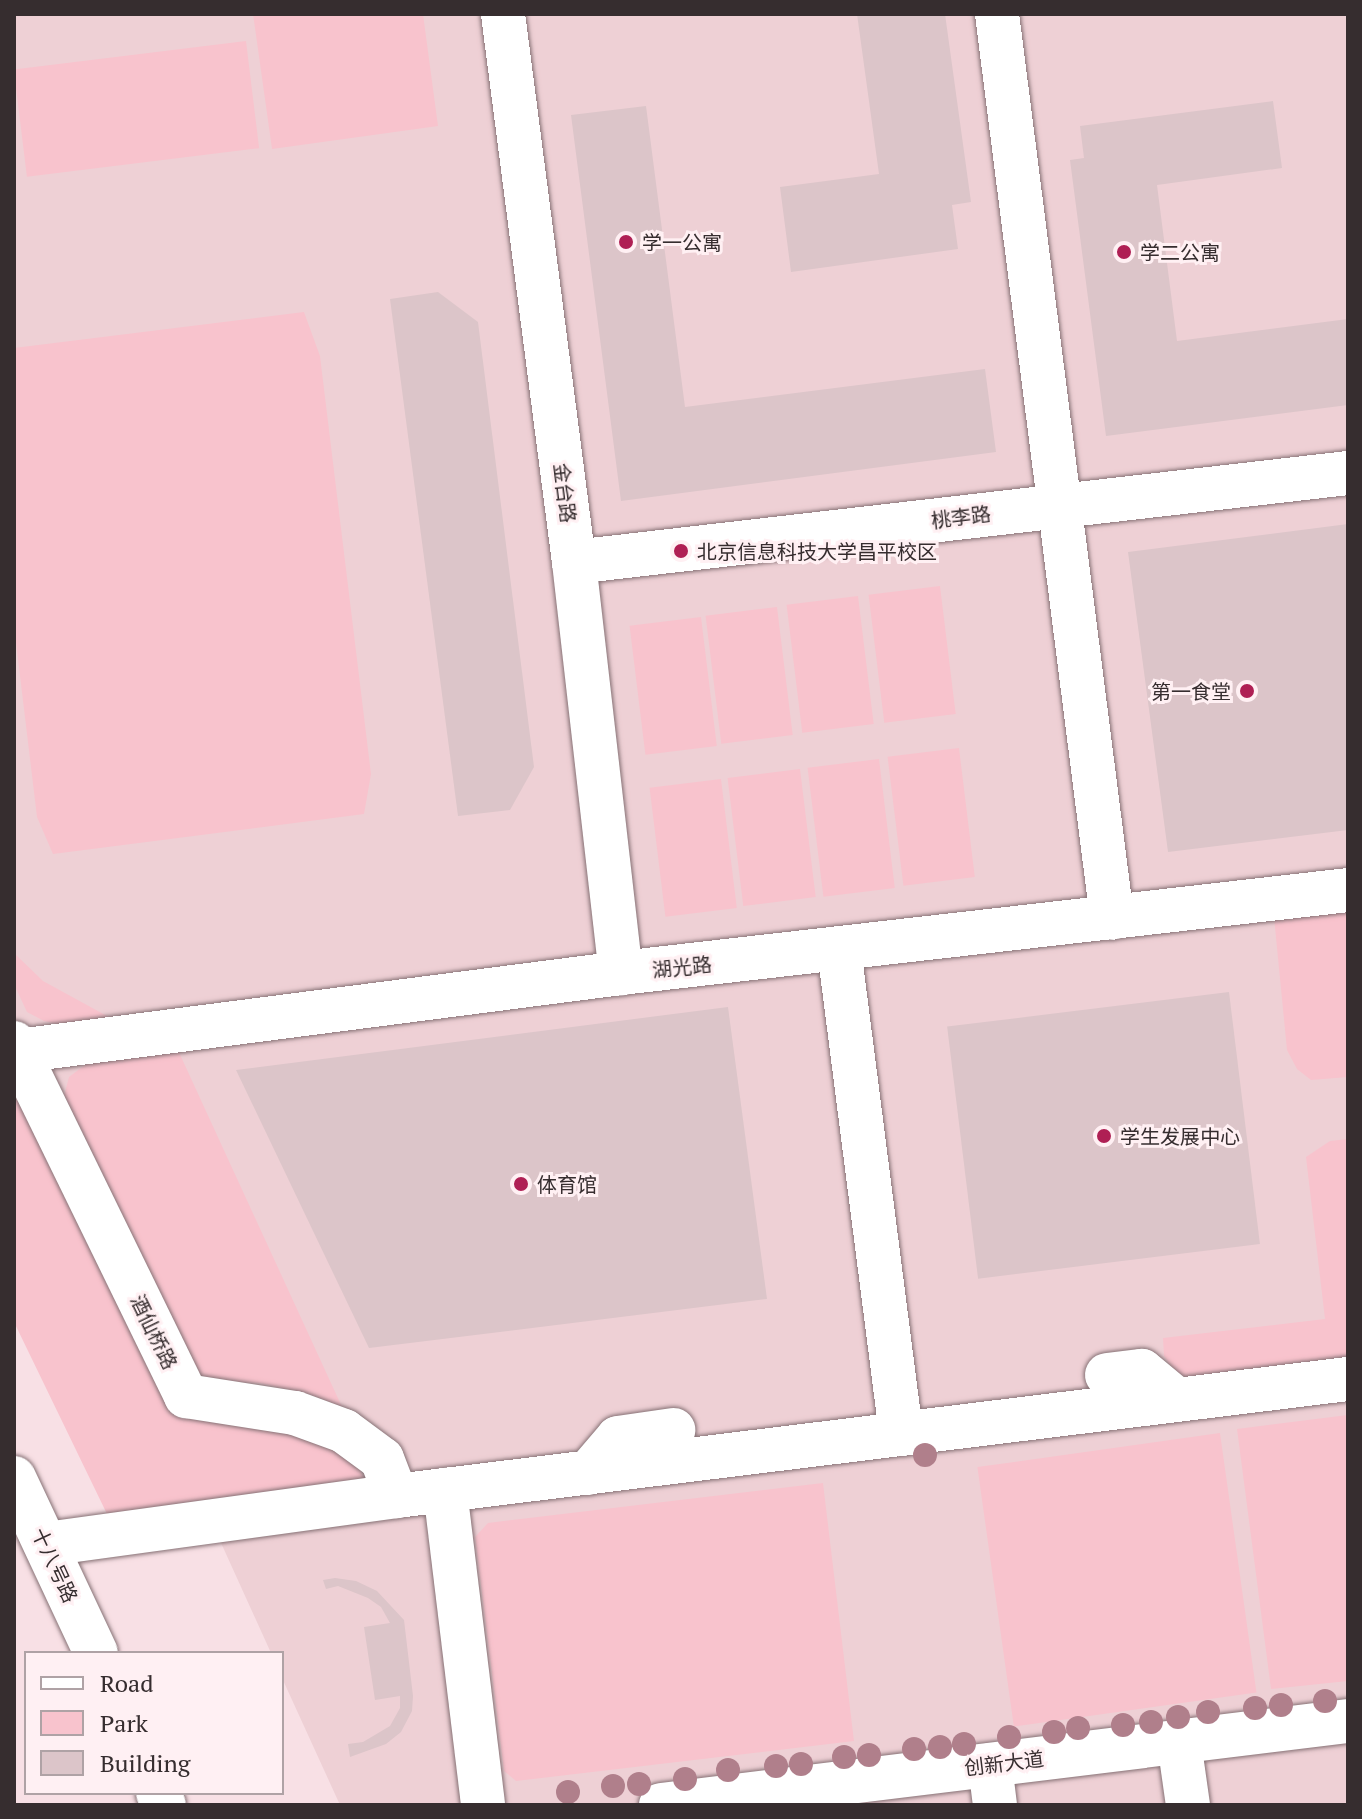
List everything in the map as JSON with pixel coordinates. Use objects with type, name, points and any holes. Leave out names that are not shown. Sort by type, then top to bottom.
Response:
[{"type":"street","name":"金台路","points":[[503,14],[574,562],[621,973]]},
{"type":"street","points":[[997,14],[1112,918]]},
{"type":"street","name":"桃李路","points":[[574,562],[1348,473]]},
{"type":"street","name":"湖光路","points":[[16,1047],[621,973],[1348,890]]},
{"type":"street","points":[[839,949],[901,1434]]},
{"type":"street","name":"酒仙桥路","points":[[16,1047],[186,1396],[295,1413],[344,1431],[382,1459],[396,1496]]},
{"type":"street","points":[[1107,1375],[1142,1371],[1177,1400]]},
{"type":"street","points":[[46,1544],[396,1496],[1348,1379]]},
{"type":"street","points":[[588,1473],[618,1438],[673,1430]]},
{"type":"street","name":"十八号路","points":[[14,1478],[95,1651]]},
{"type":"street","points":[[445,1490],[483,1805]]},
{"type":"street","name":"创新大道","points":[[678,1804],[992,1785],[1179,1742],[1348,1721]]},
{"type":"street","points":[[1179,1742],[1188,1805]]},
{"type":"shaded area","name":"北京信息科技大学昌平校区","points":[[14,14],[1348,14],[1348,1805],[340,1805],[284,1682],[284,1651],[270,1651],[14,1087]]},
{"type":"green space","points":[[253,14],[423,14],[438,126],[272,149]]},
{"type":"green space","points":[[246,41],[259,148],[27,177],[14,69]]},
{"type":"green space","points":[[304,312],[320,356],[371,774],[364,814],[53,854],[37,817],[14,626],[14,348]]},
{"type":"green space","points":[[940,586],[956,714],[884,723],[869,595]]},
{"type":"green space","points":[[858,596],[874,724],[802,733],[787,605]]},
{"type":"green space","points":[[777,607],[793,735],[721,744],[706,616]]},
{"type":"green space","points":[[701,617],[717,746],[645,755],[630,626]]},
{"type":"green space","points":[[959,748],[975,877],[903,886],[888,757]]},
{"type":"green space","points":[[879,759],[895,888],[823,897],[808,768]]},
{"type":"green space","points":[[800,769],[816,897],[743,906],[728,778]]},
{"type":"green space","points":[[721,779],[737,908],[665,917],[650,788]]},
{"type":"green space","points":[[1348,903],[1348,1077],[1311,1080],[1297,1069],[1287,1050],[1274,917]]},
{"type":"green space","points":[[14,953],[43,981],[118,1022],[70,1027],[44,1021],[27,1012],[14,984]]},
{"type":"green space","points":[[177,1048],[342,1407],[308,1394],[260,1383],[206,1381],[198,1375],[63,1100],[69,1077],[85,1065],[103,1057]]},
{"type":"green space","points":[[14,1077],[165,1382],[351,1453],[365,1481],[107,1514],[14,1322]]},
{"type":"green space","points":[[1348,1139],[1348,1359],[1192,1379],[1177,1375],[1164,1356],[1163,1338],[1325,1319],[1306,1157],[1330,1141]]},
{"type":"green space","points":[[1348,1415],[1348,1681],[1271,1689],[1237,1429]]},
{"type":"green space","points":[[1220,1433],[1256,1692],[1014,1727],[977,1467]]},
{"type":"green space","points":[[823,1483],[854,1741],[516,1781],[504,1771],[475,1537],[488,1523]]},
{"type":"building","points":[[857,14],[945,14],[971,202],[952,205],[958,249],[791,272],[780,187],[879,174]]},
{"type":"building","name":"学二公寓","points":[[1273,101],[1282,168],[1157,185],[1177,341],[1348,319],[1348,405],[1106,436],[1070,160],[1084,158],[1080,126]]},
{"type":"building","name":"学一公寓","points":[[646,106],[685,407],[985,369],[996,452],[621,501],[571,115]]},
{"type":"building","points":[[438,292],[478,322],[534,767],[510,810],[458,816],[390,299]]},
{"type":"building","name":"第一食堂","points":[[1348,524],[1348,830],[1168,852],[1128,552]]},
{"type":"building","name":"学生发展中心","points":[[1229,992],[1260,1244],[978,1279],[947,1027]]},
{"type":"building","name":"体育馆","points":[[728,1007],[767,1299],[369,1348],[236,1070]]},
{"type":"building","points":[[323,1580],[356,1581],[377,1591],[404,1620],[413,1696],[412,1711],[401,1732],[386,1744],[350,1757],[348,1744],[363,1742],[390,1726],[400,1708],[400,1696],[375,1700],[364,1627],[390,1623],[381,1607],[368,1598],[338,1586],[326,1589]]},
{"type":"place","name":"学一公寓","points":[[626,242]]},
{"type":"place","name":"学二公寓","points":[[1124,252]]},
{"type":"place","name":"北京信息科技大学昌平校区","points":[[681,551]]},
{"type":"place","name":"第一食堂","points":[[1247,691]]},
{"type":"place","name":"学生发展中心","points":[[1104,1136]]},
{"type":"place","name":"体育馆","points":[[521,1184]]}]
